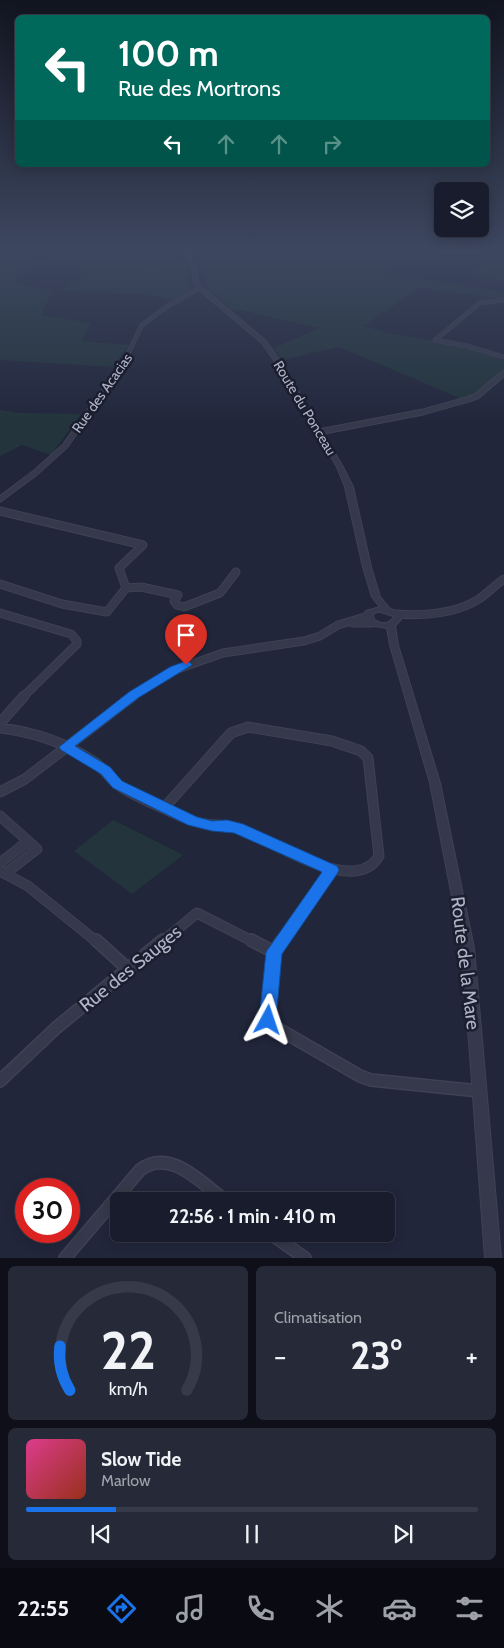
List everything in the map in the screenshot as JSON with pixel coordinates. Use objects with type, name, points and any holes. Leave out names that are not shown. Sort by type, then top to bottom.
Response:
[{"type":"street","name":"Rue des Acacias","points":[[0,499],[35,473],[65,446],[128,357],[142,326],[166,308]]},
{"type":"street","name":"Route du Ponceau","points":[[223,308],[264,342],[340,467],[349,487],[367,567],[376,597],[386,609]]},
{"type":"street","points":[[474,308],[435,340],[504,358]]},
{"type":"street","points":[[319,432],[423,412],[469,399],[477,396],[504,373]]},
{"type":"street","points":[[0,511],[143,545],[119,568],[126,588]]},
{"type":"street","points":[[0,584],[62,604],[107,612],[126,588],[141,587],[178,595],[174,601],[177,605],[184,607],[220,593],[236,572]]},
{"type":"street","points":[[372,616],[391,621],[465,606],[480,598],[504,579]]},
{"type":"street","name":"Route du Ponceau","points":[[372,616],[376,597]]},
{"type":"street","points":[[0,792],[25,779],[134,695],[175,670],[223,653],[304,641],[345,622],[372,616],[386,609],[391,621]]},
{"type":"street","points":[[0,723],[20,700],[77,644],[76,637],[71,634],[1,615]]},
{"type":"street","name":"Route de la Mare","points":[[391,621],[394,646],[435,783],[468,948],[493,1258]]},
{"type":"street","points":[[0,728],[37,735],[66,747],[106,770],[118,785],[164,808],[193,822],[238,828],[332,870],[350,872],[365,869],[375,863],[379,856],[368,758],[366,753],[354,746],[257,728],[241,728],[231,733],[164,808]]},
{"type":"street","points":[[0,816],[37,849],[3,872],[54,907],[128,969]]},
{"type":"street","points":[[0,863],[27,842]]},
{"type":"street","points":[[332,870],[274,952],[268,1020],[275,1028],[360,1076],[371,1080],[479,1091]]},
{"type":"street","name":"Rue des Sauges","points":[[0,1081],[36,1045],[197,913],[274,952]]},
{"type":"street","points":[[122,1192],[140,1170],[154,1162],[167,1162],[174,1164],[213,1192]]},
{"type":"street","points":[[66,1258],[110,1206]]},
{"type":"street","points":[[282,1242],[305,1258]]},
{"type":"shaded area","points":[[0,308],[45,308],[41,315],[90,323],[82,341],[129,345],[113,367],[0,360]]},
{"type":"shaded area","points":[[230,308],[390,308],[363,326],[472,350],[504,360],[504,368],[476,394],[464,400],[339,347],[282,360],[274,348],[319,328],[233,310]]},
{"type":"shaded area","points":[[0,410],[20,413],[81,414],[51,455],[22,445],[0,456]]},
{"type":"shaded area","points":[[113,820],[183,855],[132,894],[74,851]]},
{"type":"route","points":[[186,665],[155,681],[134,695],[66,747],[106,770],[118,785],[193,822],[238,828],[332,870],[274,952],[268,1020]]}]
